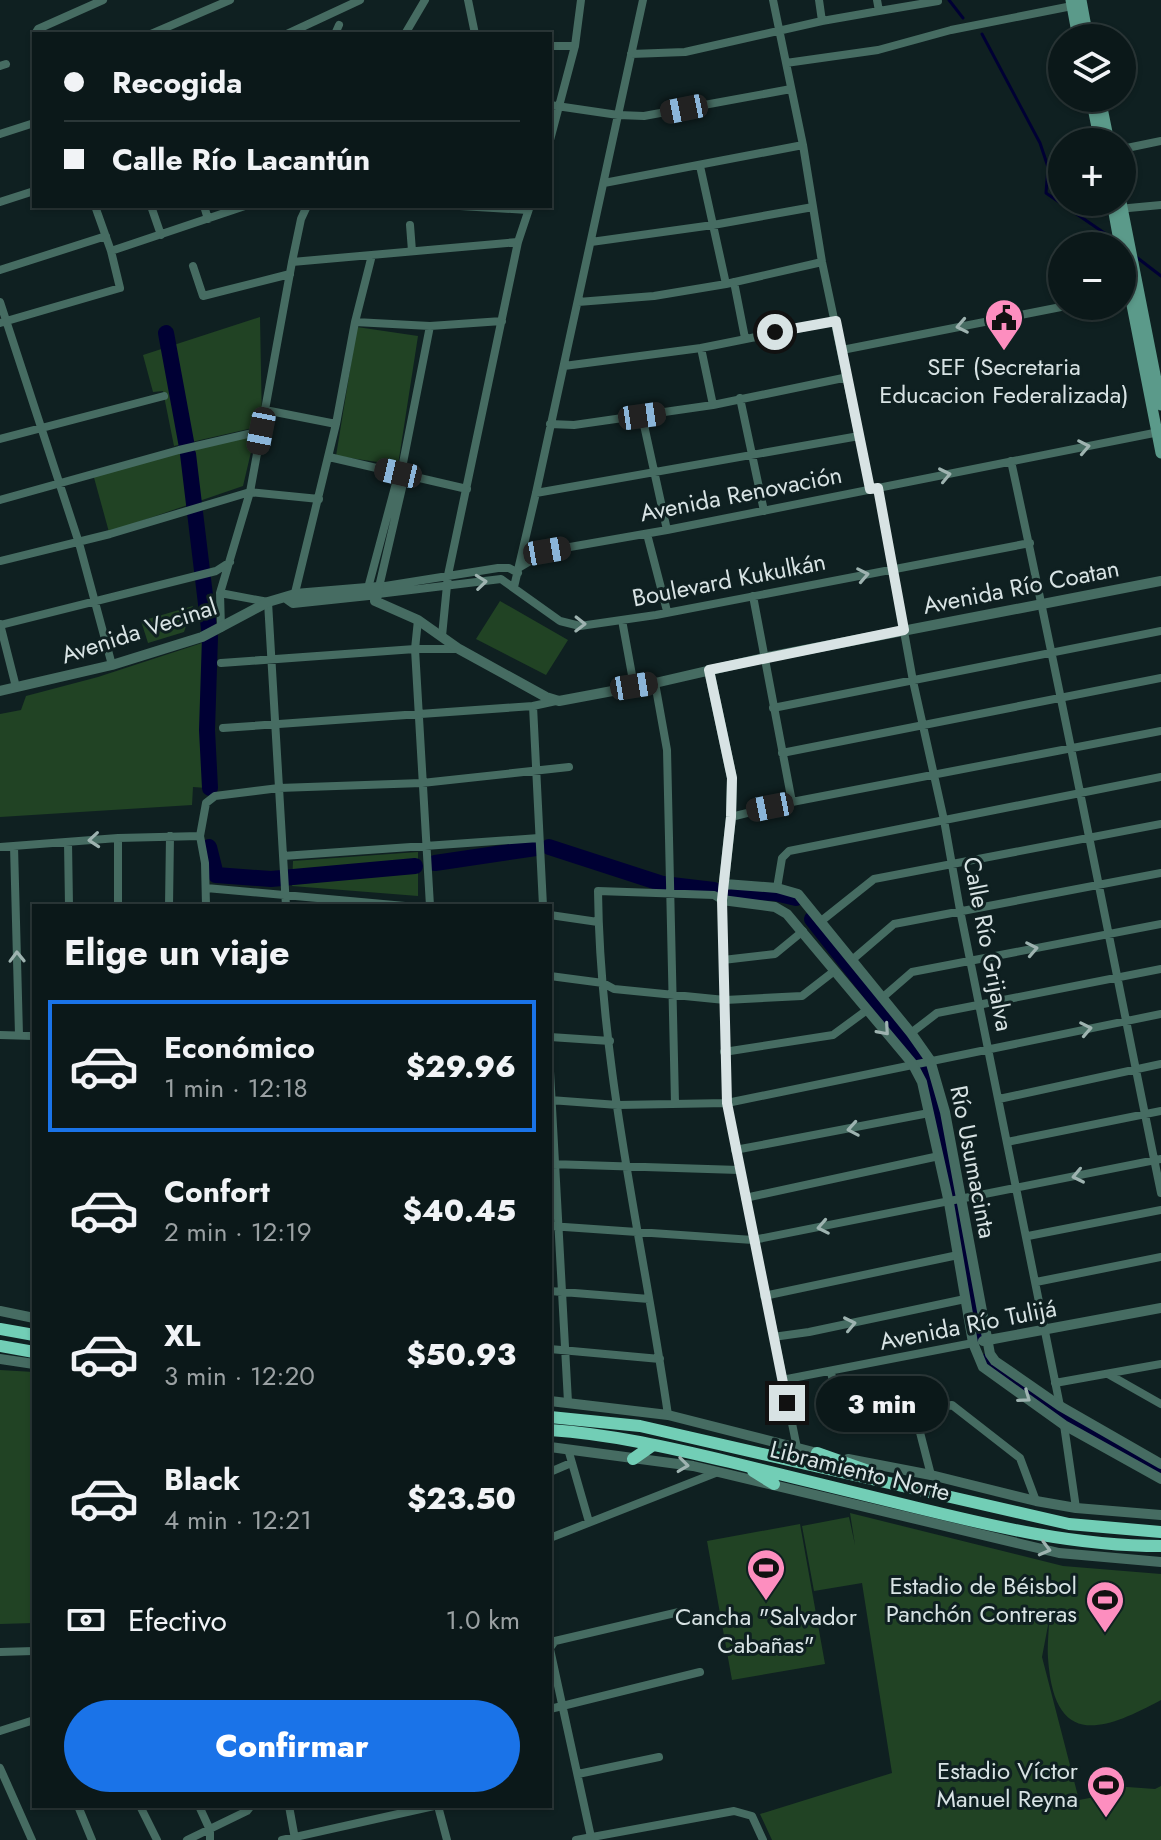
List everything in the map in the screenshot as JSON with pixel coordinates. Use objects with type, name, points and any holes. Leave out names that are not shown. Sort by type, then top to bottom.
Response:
[{"type":"highway","points":[[0,1329],[32,1335]]},
{"type":"highway","points":[[0,1346],[32,1352]]},
{"type":"highway","name":"Libramiento Norte","points":[[552,1417],[640,1426],[1069,1524],[1161,1532]]},
{"type":"highway","name":"Libramiento Norte","points":[[552,1430],[590,1432],[653,1445],[1067,1541],[1161,1546]]},
{"type":"highway","points":[[633,1459],[653,1445]]},
{"type":"highway","points":[[817,1453],[890,1478],[903,1486]]},
{"type":"highway","points":[[743,1466],[774,1484]]},
{"type":"main road","points":[[1075,2],[1077,24]]},
{"type":"main road","points":[[1075,2],[1083,24]]},
{"type":"main road","points":[[1136,315],[1161,405]]},
{"type":"main road","points":[[1135,320],[1161,453]]},
{"type":"street","points":[[36,32],[103,0]]},
{"type":"street","points":[[156,32],[230,0]]},
{"type":"street","points":[[291,32],[360,0]]},
{"type":"street","points":[[406,32],[425,0]]},
{"type":"street","points":[[468,0],[475,32]]},
{"type":"street","points":[[552,134],[575,46],[581,0]]},
{"type":"street","points":[[514,587],[643,0]]},
{"type":"street","name":"Calle Río Grijalva","points":[[773,0],[803,145],[822,262],[859,436],[893,569],[1060,1406]]},
{"type":"street","points":[[819,0],[822,21]]},
{"type":"street","points":[[877,0],[879,11]]},
{"type":"street","points":[[631,54],[685,52],[822,21],[938,1]]},
{"type":"street","points":[[786,63],[878,50],[1075,2]]},
{"type":"street","points":[[552,46],[575,46]]},
{"type":"street","points":[[552,105],[618,115],[657,114],[791,89]]},
{"type":"street","points":[[0,134],[32,124]]},
{"type":"street","points":[[1136,146],[1161,141]]},
{"type":"street","points":[[604,183],[803,145]]},
{"type":"street","points":[[700,166],[745,338]]},
{"type":"street","points":[[0,202],[32,192]]},
{"type":"street","points":[[1136,208],[1161,205]]},
{"type":"street","points":[[591,242],[813,207]]},
{"type":"street","points":[[3,322],[120,288],[96,208]]},
{"type":"street","points":[[152,208],[161,235]]},
{"type":"street","points":[[205,208],[208,219]]},
{"type":"street","points":[[111,251],[239,208]]},
{"type":"street","points":[[221,628],[220,593],[250,492],[292,262],[306,208]]},
{"type":"street","points":[[442,636],[448,575],[518,242],[529,208]]},
{"type":"street","points":[[410,225],[412,251]]},
{"type":"street","points":[[0,270],[106,236]]},
{"type":"street","points":[[292,262],[518,242]]},
{"type":"street","points":[[291,599],[329,457],[355,322],[372,255]]},
{"type":"street","points":[[578,302],[654,296],[822,262]]},
{"type":"street","points":[[193,266],[203,296],[290,274]]},
{"type":"street","points":[[0,302],[3,322],[79,543],[112,665]]},
{"type":"street","points":[[842,350],[1048,310]]},
{"type":"street","points":[[355,322],[430,326],[502,321]]},
{"type":"street","points":[[564,366],[701,348],[836,321]]},
{"type":"street","points":[[374,593],[402,472],[430,326]]},
{"type":"street","points":[[701,348],[713,405]]},
{"type":"street","points":[[550,424],[574,425],[713,405],[848,377]]},
{"type":"street","points":[[0,439],[164,396]]},
{"type":"street","points":[[740,398],[764,511]]},
{"type":"street","points":[[265,410],[336,424]]},
{"type":"street","points":[[642,416],[667,530]]},
{"type":"street","points":[[0,500],[261,431]]},
{"type":"street","name":"Avenida Renovación","points":[[519,570],[547,551],[1159,432]]},
{"type":"street","points":[[536,493],[859,436]]},
{"type":"street","points":[[329,457],[467,489]]},
{"type":"street","points":[[1011,461],[1073,749],[1144,1115],[1158,1160],[1161,1193]]},
{"type":"street","points":[[0,561],[79,543],[250,492],[319,499]]},
{"type":"street","points":[[647,534],[667,611]]},
{"type":"street","name":"Boulevard Kukulkán","points":[[374,593],[501,579],[566,624],[580,626],[1030,543]]},
{"type":"street","points":[[16,687],[0,624],[200,576],[231,562]]},
{"type":"street","points":[[374,593],[448,575],[504,567],[519,570]]},
{"type":"street","name":"Avenida Río Coatan","points":[[559,701],[1161,581]]},
{"type":"street","points":[[220,593],[268,602],[285,897]]},
{"type":"street","points":[[374,593],[459,649],[546,697],[559,701]]},
{"type":"street","name":"Avenida Vecinal","points":[[0,691],[112,665],[221,628],[268,602],[374,593]]},
{"type":"street","points":[[753,596],[792,802]]},
{"type":"street","points":[[418,620],[415,649],[430,904]]},
{"type":"street","points":[[622,620],[634,686]]},
{"type":"street","points":[[773,708],[1161,631]]},
{"type":"street","points":[[221,663],[415,649],[459,649]]},
{"type":"street","points":[[709,670],[732,778],[725,884],[718,897],[725,1000],[727,1103],[797,1448]]},
{"type":"street","points":[[782,753],[1161,678]]},
{"type":"street","points":[[655,683],[667,750],[675,1103]]},
{"type":"street","points":[[223,728],[533,706],[559,701]]},
{"type":"street","points":[[533,706],[543,904]]},
{"type":"street","points":[[731,817],[792,802],[1161,731]]},
{"type":"street","points":[[206,904],[200,836],[206,803],[215,796],[279,788],[422,783],[569,767]]},
{"type":"street","points":[[777,888],[782,858],[789,851],[1161,777]]},
{"type":"street","points":[[820,922],[874,879],[1161,824]]},
{"type":"street","points":[[169,904],[170,836]]},
{"type":"street","points":[[0,847],[118,838],[200,836]]},
{"type":"street","points":[[118,838],[118,904]]},
{"type":"street","points":[[283,856],[539,838]]},
{"type":"street","points":[[68,842],[69,904]]},
{"type":"street","points":[[14,846],[19,1035]]},
{"type":"street","points":[[852,960],[894,924],[1161,873]]},
{"type":"street","name":"Río Usumacinta","points":[[725,884],[777,888],[798,894],[911,1033],[942,1100],[987,1340],[995,1361],[1060,1406],[1161,1464]]},
{"type":"street","points":[[206,888],[378,904]]},
{"type":"street","points":[[668,1415],[626,1167],[603,983],[598,891],[671,891],[718,897]]},
{"type":"street","name":"Río Usumacinta","points":[[718,897],[775,907],[787,914],[867,1010],[922,1061],[922,1082],[949,1203],[973,1343],[983,1367],[1064,1425],[1161,1479]]},
{"type":"street","points":[[552,915],[598,922]]},
{"type":"street","points":[[882,998],[912,972],[1161,924]]},
{"type":"street","points":[[723,960],[775,954],[803,931]]},
{"type":"street","points":[[911,1033],[937,1013],[1161,969]]},
{"type":"street","points":[[552,976],[603,983],[614,989],[725,1000],[802,996],[833,972]]},
{"type":"street","points":[[724,1052],[833,1035],[867,1010]]},
{"type":"street","points":[[552,1100],[618,1105],[727,1103],[1161,1014]]},
{"type":"street","points":[[0,1035],[32,1036]]},
{"type":"street","points":[[552,1037],[610,1041]]},
{"type":"street","points":[[999,1099],[1161,1064]]},
{"type":"street","points":[[1007,1142],[1161,1111]]},
{"type":"street","points":[[735,1150],[929,1113]]},
{"type":"street","points":[[552,1121],[568,1402]]},
{"type":"street","points":[[745,1198],[939,1156]]},
{"type":"street","points":[[552,1226],[753,1240],[1158,1160]]},
{"type":"street","points":[[554,1164],[739,1170]]},
{"type":"street","points":[[1028,1236],[1161,1210]]},
{"type":"street","points":[[764,1296],[958,1255]]},
{"type":"street","points":[[1036,1282],[1161,1257]]},
{"type":"street","points":[[552,1291],[649,1299]]},
{"type":"street","points":[[773,1337],[965,1299]]},
{"type":"street","name":"Avenida Río Tulijá","points":[[782,1380],[1161,1308]]},
{"type":"street","points":[[0,1311],[32,1318]]},
{"type":"street","points":[[552,1349],[660,1359]]},
{"type":"street","points":[[0,1359],[32,1364]]},
{"type":"street","points":[[1055,1383],[1161,1364]]},
{"type":"street","points":[[831,1372],[838,1406],[893,1416],[952,1405],[1020,1458],[1036,1501]]},
{"type":"street","points":[[1107,1373],[1161,1404]]},
{"type":"street","points":[[552,1401],[668,1415],[817,1453],[931,1475],[1036,1501],[1076,1508],[1161,1515]]},
{"type":"street","points":[[915,1413],[931,1475]]},
{"type":"street","points":[[1064,1425],[1076,1508]]},
{"type":"street","name":"Libramiento Norte","points":[[552,1447],[693,1466],[1059,1553],[1161,1562]]},
{"type":"street","points":[[568,1449],[589,1522]]},
{"type":"street","points":[[552,1471],[571,1463]]},
{"type":"street","points":[[552,1537],[718,1472]]},
{"type":"street","points":[[552,1646],[555,1641],[679,1612]]},
{"type":"street","points":[[0,1652],[32,1651]]},
{"type":"street","points":[[552,1658],[591,1837]]},
{"type":"street","points":[[552,1709],[700,1672]]},
{"type":"street","points":[[0,1731],[32,1721]]},
{"type":"street","points":[[578,1774],[659,1757]]},
{"type":"street","points":[[0,1768],[32,1840]]},
{"type":"street","points":[[79,1808],[92,1840]]},
{"type":"street","points":[[141,1808],[157,1840]]},
{"type":"street","points":[[200,1808],[210,1835]]},
{"type":"street","points":[[187,1840],[210,1835],[249,1808]]},
{"type":"street","points":[[289,1808],[295,1838]]},
{"type":"street","points":[[282,1840],[427,1808]]},
{"type":"street","points":[[437,1808],[447,1840]]},
{"type":"street","points":[[576,1840],[734,1811],[752,1816],[763,1840]]},
{"type":"green space","points":[[260,317],[262,426],[174,446],[163,391],[153,392],[143,355]]},
{"type":"green space","points":[[357,327],[418,336],[398,465],[336,456]]},
{"type":"green space","points":[[255,435],[243,486],[109,532],[93,474]]},
{"type":"green space","points":[[500,601],[568,640],[546,675],[476,639]]},
{"type":"green space","points":[[193,606],[184,632],[148,643],[141,621]]},
{"type":"green space","points":[[205,642],[207,788],[193,787],[192,805],[0,817],[0,714],[21,710],[26,696],[98,677]]},
{"type":"green space","points":[[418,852],[418,896],[292,886],[293,861]]},
{"type":"green space","points":[[0,1370],[32,1372],[32,1623],[0,1624]]},
{"type":"green space","points":[[850,1513],[1063,1566],[1161,1574],[1161,1700],[1118,1720],[1084,1725],[1070,1719],[1060,1707],[1052,1687],[1048,1653],[1049,1620],[1042,1657],[1079,1800],[1100,1796],[1100,1785],[1155,1789],[1161,1786],[1161,1840],[772,1840],[760,1814],[892,1773],[862,1583],[814,1591],[802,1526],[849,1517],[855,1545]]},
{"type":"green space","name":"Cancha \"Salvador Cabañas\"","points":[[800,1524],[825,1664],[732,1680],[707,1541]]},
{"type":"waterway","points":[[949,0],[963,18]]},
{"type":"waterway","points":[[982,34],[1040,143],[1048,167],[1046,193],[1103,232]]},
{"type":"waterway","points":[[1136,257],[1161,276]]},
{"type":"waterway","points":[[166,333],[187,447]]},
{"type":"waterway","points":[[188,454],[210,637],[207,730],[210,788]]},
{"type":"waterway","points":[[209,847],[216,875],[271,879],[415,866]]},
{"type":"waterway","points":[[549,847],[663,884],[714,890]]},
{"type":"waterway","points":[[435,863],[536,848]]},
{"type":"waterway","points":[[726,891],[775,893],[796,898]]},
{"type":"waterway","points":[[812,919],[920,1056],[929,1072],[954,1200]]},
{"type":"waterway","points":[[957,1211],[978,1334]]},
{"type":"waterway","points":[[988,1361],[1060,1416],[1161,1470]]},
{"type":"place","name":"SEF (Secretaria Educacion Federalizada)","points":[[1004,352]]},
{"type":"place","name":"Cancha \"Salvador Cabañas\"","points":[[766,1602]]},
{"type":"place","name":"Estadio de Béisbol Panchón Contreras","points":[[1105,1634]]},
{"type":"place","name":"Estadio Víctor Manuel Reyna","points":[[1106,1819]]},
{"type":"route","points":[[775,332],[836,321],[870,489],[878,488],[884,515],[904,630],[709,670],[732,778],[722,900],[727,1103],[787,1403]]}]
